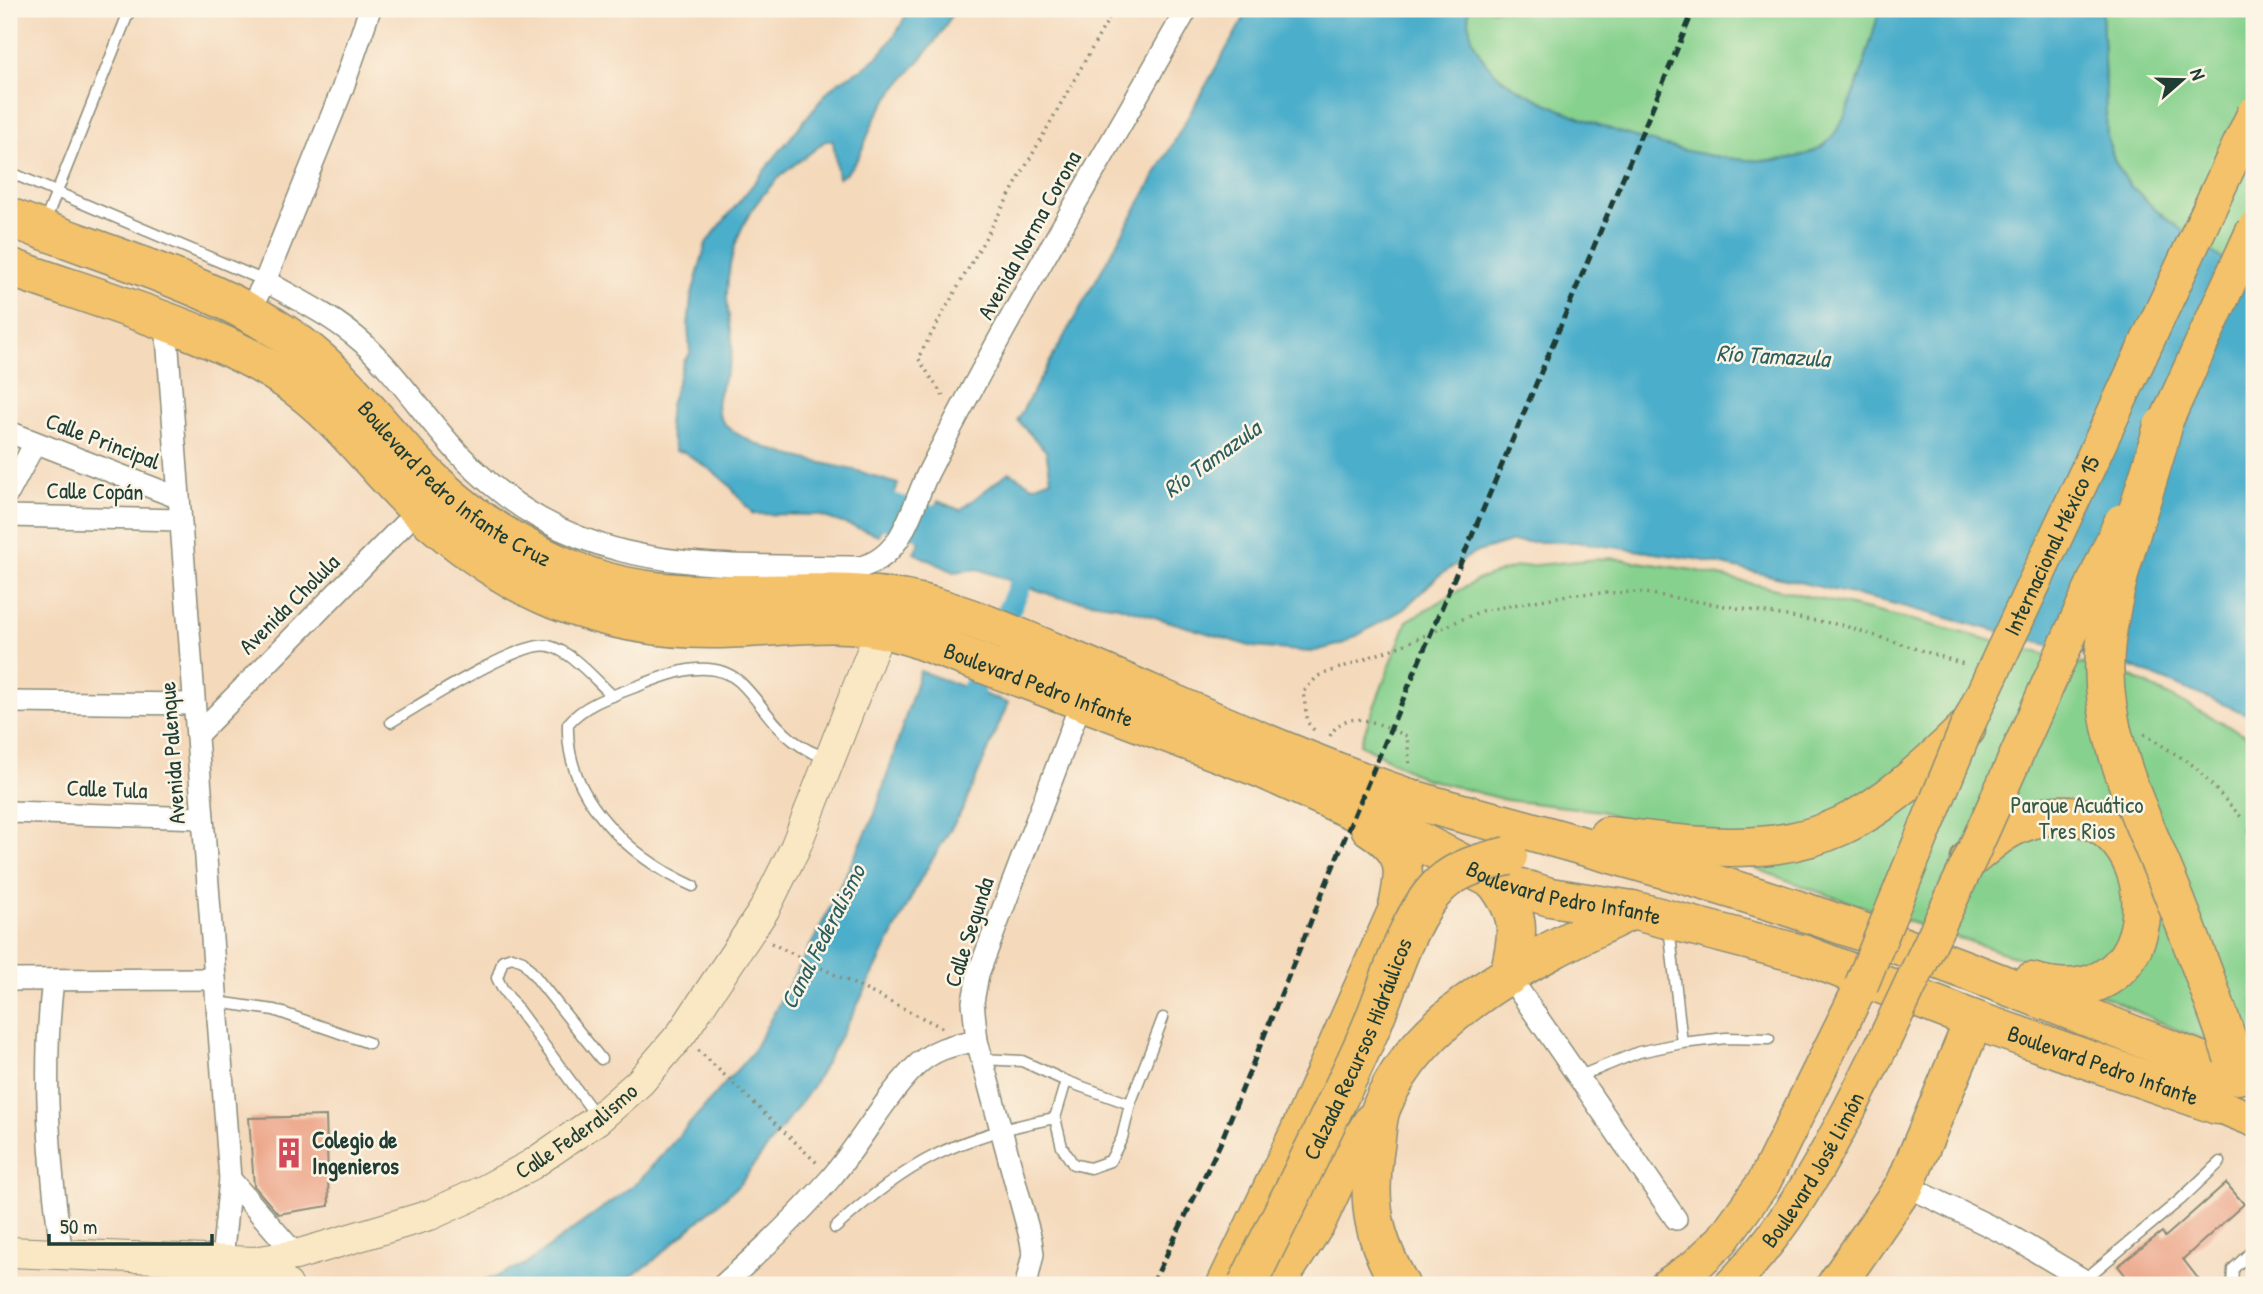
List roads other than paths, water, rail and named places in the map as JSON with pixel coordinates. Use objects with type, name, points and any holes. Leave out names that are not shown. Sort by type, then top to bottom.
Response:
[{"type":"highway","name":"Boulevard Pedro Infante Cruz","points":[[25,224],[160,275],[256,297],[299,344],[346,386],[435,483],[484,524],[543,558],[611,583],[670,594],[835,592],[914,601],[947,610]]},
{"type":"highway","name":"Boulevard Pedro Infante Cruz","points":[[9,267],[166,323],[253,359],[289,381],[326,413],[419,509],[462,544],[507,575],[554,599],[599,615],[647,625],[709,629],[846,624],[881,628],[926,644]]},
{"type":"highway","points":[[2164,426],[2115,592],[2106,639],[2106,705],[2129,787],[2201,964],[2236,1080]]},
{"type":"highway","name":"Boulevard Pedro Infante","points":[[947,610],[1043,667],[1082,700],[1260,768],[1401,832],[1510,856],[1554,860],[1827,937],[1863,937],[1906,946],[2236,1080]]},
{"type":"highway","name":"Boulevard Pedro Infante","points":[[926,644],[1043,667],[1320,754],[1411,799],[1510,856],[1550,897],[1632,910],[1805,956],[1974,1020],[2236,1080]]},
{"type":"highway","points":[[1509,976],[1518,927],[1509,900],[1510,856],[1760,847],[1813,839],[1845,826],[1893,796],[1966,729]]},
{"type":"highway","name":"Calzada Recursos Hidráulicos","points":[[1226,1285],[1380,955],[1397,911],[1404,872],[1397,848],[1388,838],[1349,813],[1260,768]]},
{"type":"highway","points":[[1906,946],[2053,988],[2091,984],[2108,975],[2132,948],[2140,925],[2143,898],[2136,867],[2111,834],[2097,825],[2082,819],[2051,816],[2017,825],[2000,834],[1969,859]]},
{"type":"highway","name":"Calzada Recursos Hidráulicos","points":[[1247,1285],[1351,1072],[1427,900],[1441,884],[1474,864],[1510,856]]},
{"type":"highway","points":[[1275,1285],[1317,1220],[1336,1180],[1423,1041],[1509,976],[1563,944],[1632,910]]},
{"type":"highway","points":[[1836,1285],[1905,1185],[1974,1020]]},
{"type":"highway","points":[[1381,1107],[1369,1199],[1376,1233],[1401,1285]]},
{"type":"highway","points":[[1317,1220],[1345,1216],[1361,1222],[1376,1233]]},
{"type":"main road","name":"Internacional México 15","points":[[1861,986],[1966,729],[2254,113]]},
{"type":"main road","points":[[1969,859],[2254,228]]},
{"type":"main road","name":"Calle Federalismo","points":[[9,1252],[222,1260],[273,1276],[296,1255],[429,1215],[483,1191],[531,1166],[598,1119],[640,1082],[682,1033],[750,932],[795,848],[881,628]]},
{"type":"main road","name":"Boulevard José Limón","points":[[1731,1285],[1758,1257],[1800,1202],[1832,1147],[1969,859]]},
{"type":"main road","name":"Boulevard José Limón","points":[[1667,1285],[1695,1266],[1722,1240],[1764,1182],[1861,986]]},
{"type":"main road","points":[[2236,1080],[2254,1119]]},
{"type":"street","points":[[256,297],[342,90],[370,9]]},
{"type":"street","name":"Avenida Norma Corona","points":[[256,297],[332,318],[394,374],[461,456],[489,482],[531,514],[571,535],[605,548],[688,564],[874,564],[895,547],[920,489],[957,416],[1186,9]]},
{"type":"street","name":"Avenida Palenque","points":[[166,323],[230,1179],[222,1260]]},
{"type":"street","name":"Calle Principal","points":[[9,432],[179,498]]},
{"type":"street","points":[[9,492],[35,443]]},
{"type":"street","name":"Avenida Cholula","points":[[197,735],[419,509]]},
{"type":"street","name":"Calle Copán","points":[[9,516],[180,520]]},
{"type":"street","name":"Calle Segunda","points":[[1026,1285],[1033,1254],[1031,1240],[979,1050],[973,1002],[978,974],[1082,700]]},
{"type":"street","points":[[9,702],[194,704]]},
{"type":"street","name":"Calle Tula","points":[[9,812],[203,818]]},
{"type":"street","points":[[1509,976],[1676,1219]]},
{"type":"street","points":[[9,980],[215,979]]},
{"type":"street","points":[[52,980],[47,1024],[47,1083],[55,1200],[62,1255]]},
{"type":"street","points":[[723,1285],[772,1241],[830,1178],[915,1067],[945,1047],[979,1050]]},
{"type":"street","points":[[230,1179],[296,1255]]},
{"type":"street","points":[[1905,1185],[2012,1237],[2088,1282]]},
{"type":"lane","points":[[25,224],[56,194],[130,9]]},
{"type":"lane","points":[[9,172],[256,297]]},
{"type":"lane","points":[[391,722],[498,662],[539,645],[559,650],[613,696]]},
{"type":"lane","points":[[693,886],[649,864],[616,836],[602,818],[581,780],[570,748],[568,724],[574,716],[613,696],[681,671],[714,670],[740,683],[786,736],[820,756],[831,756]]},
{"type":"lane","points":[[1668,920],[1682,1043]]},
{"type":"lane","points":[[598,1119],[502,988],[497,978],[503,960],[512,957],[523,961],[601,1059]]},
{"type":"lane","points":[[217,1002],[274,1010],[369,1043]]},
{"type":"lane","points":[[1066,1081],[1055,1118],[1062,1147],[1073,1164],[1080,1168],[1100,1167],[1116,1152],[1130,1104],[1163,1018]]},
{"type":"lane","points":[[1580,1076],[1639,1052],[1682,1043],[1726,1038],[1769,1039]]},
{"type":"lane","points":[[979,1050],[1022,1061],[1066,1081],[1130,1104]]},
{"type":"lane","points":[[835,1228],[910,1166],[968,1139],[1055,1118]]},
{"type":"lane","points":[[2088,1282],[2221,1162]]},
{"type":"lane","points":[[2232,1285],[2233,1269],[2254,1249]]},
{"type":"water","points":[[908,9],[954,9],[938,38],[886,101],[853,166],[838,178],[833,141],[825,141],[770,186],[742,229],[728,277],[731,358],[717,402],[721,419],[728,427],[755,443],[898,484],[879,535],[818,515],[753,514],[729,485],[715,473],[684,452],[675,451],[668,424],[670,405],[684,361],[690,354],[688,326],[691,298],[706,243],[828,91],[872,62],[885,49]]},
{"type":"water","points":[[1249,9],[1469,9],[1469,28],[1481,56],[1501,78],[1529,95],[1616,131],[1667,146],[1718,157],[1765,160],[1804,155],[1831,138],[1854,95],[1880,9],[2102,9],[2107,137],[2115,162],[2130,186],[2168,220],[2254,282],[2254,717],[2135,668],[1891,603],[1696,559],[1577,542],[1510,542],[1474,553],[1437,577],[1404,609],[1342,644],[1311,652],[1253,647],[1118,606],[1057,597],[978,569],[954,572],[914,553],[938,501],[960,510],[1009,472],[1033,486],[1051,479],[1046,451],[1017,420]]},
{"type":"water","points":[[920,671],[1008,703],[964,807],[920,880],[853,1014],[811,1089],[739,1185],[652,1262],[618,1285],[476,1285],[526,1264],[639,1181],[752,1053],[819,930],[875,814]]},
{"type":"waterway","name":"Río Tamazula","points":[[838,496],[963,534],[978,536]]},
{"type":"waterway","name":"Canal Federalismo","points":[[960,717],[1033,557]]},
{"type":"railway","points":[[1152,1285],[1220,1144],[1348,830],[1694,9]]},
{"type":"place","name":"Colegio de Ingenieros","points":[[289,1153]]},
{"type":"park label","name":"Parque Acuático Tres Rios","points":[[2077,818]]}]
